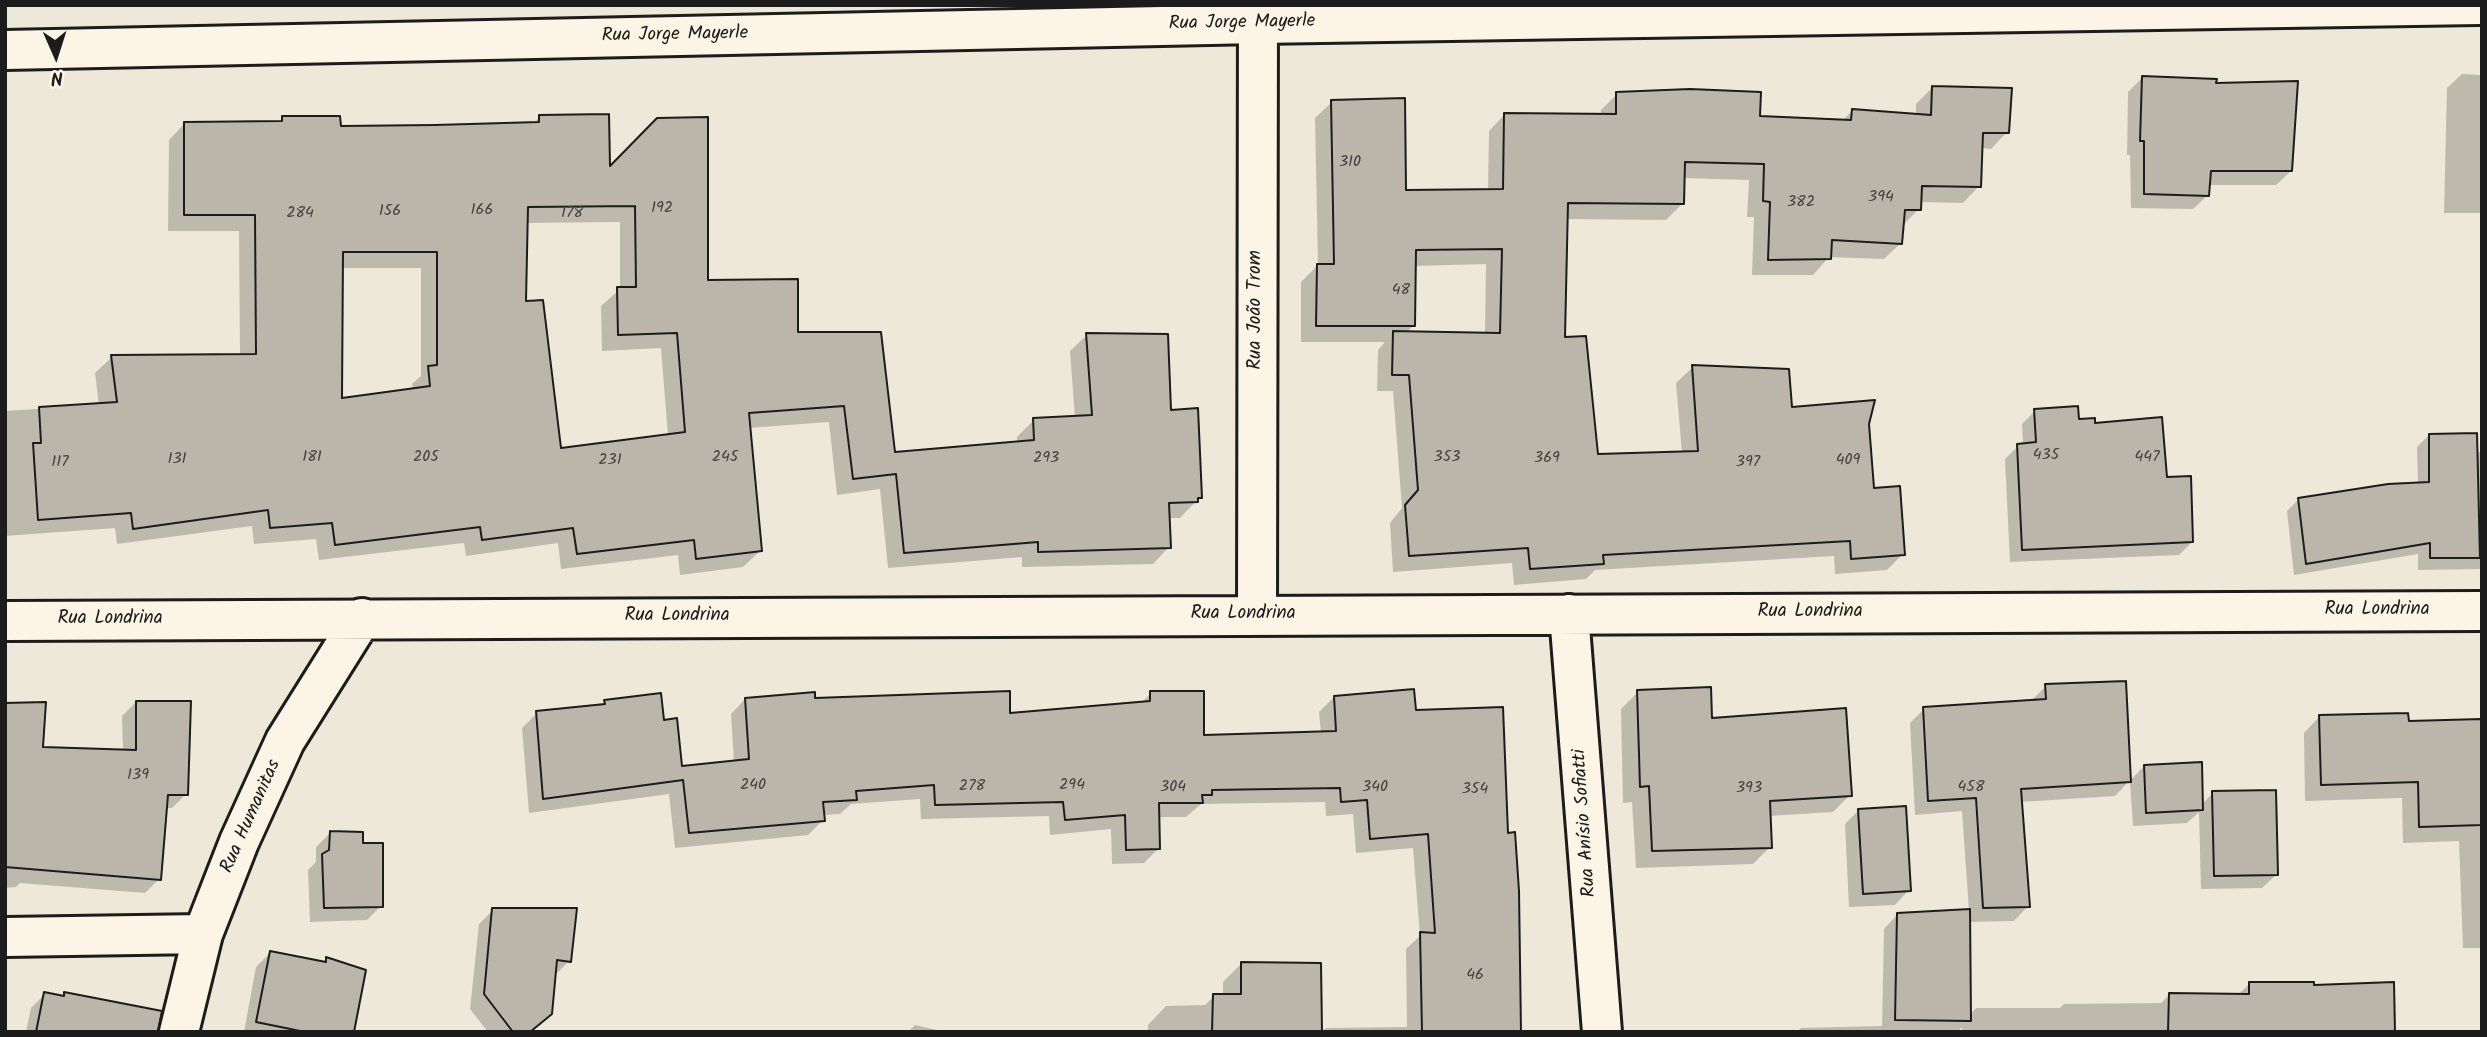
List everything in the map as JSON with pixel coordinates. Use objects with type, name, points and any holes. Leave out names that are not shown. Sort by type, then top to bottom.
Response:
[{"type":"street","name":"Rua Jorge Mayerle","points":[[5,50],[1258,15],[2479,5]]},
{"type":"street","name":"Rua João Trom","points":[[1256,615],[1258,15]]},
{"type":"street","name":"Rua Londrina","points":[[5,621],[2482,611]]},
{"type":"street","name":"Rua Anísio Sofiatti","points":[[1569,614],[1602,1032]]},
{"type":"street","name":"Rua Humanitas","points":[[179,1032],[203,934],[285,741],[362,618]]},
{"type":"street","points":[[5,937],[203,934]]},
{"type":"building","points":[[2142,76],[2217,79],[2216,83],[2298,81],[2292,171],[2211,171],[2209,196],[2144,194],[2144,141],[2140,141]]},
{"type":"building","points":[[1932,86],[2012,88],[2009,133],[1983,133],[1981,187],[1922,186],[1921,210],[1905,210],[1902,244],[1832,240],[1831,259],[1768,260],[1770,202],[1763,201],[1764,164],[1685,162],[1684,204],[1568,203],[1565,337],[1586,336],[1598,454],[1698,451],[1692,365],[1789,369],[1792,407],[1875,400],[1869,424],[1874,488],[1900,486],[1905,555],[1851,559],[1850,541],[1603,555],[1604,564],[1530,569],[1528,548],[1409,556],[1405,505],[1418,490],[1409,375],[1392,375],[1393,331],[1500,333],[1502,249],[1416,250],[1415,326],[1316,326],[1317,264],[1334,264],[1331,100],[1405,98],[1406,190],[1503,189],[1504,113],[1616,114],[1616,92],[1690,89],[1761,92],[1760,116],[1851,120],[1852,109],[1931,115]]},
{"type":"building","points":[[609,114],[610,166],[657,118],[708,117],[708,280],[798,279],[798,332],[881,332],[895,452],[1034,440],[1033,418],[1092,415],[1086,333],[1168,334],[1171,410],[1198,408],[1202,498],[1198,498],[1198,502],[1169,503],[1171,548],[1038,552],[1038,542],[904,553],[896,474],[853,479],[844,406],[749,413],[762,551],[696,559],[694,540],[577,554],[573,528],[482,540],[480,527],[335,545],[332,523],[270,528],[268,510],[133,529],[131,513],[38,520],[33,443],[41,443],[39,407],[117,402],[111,355],[256,354],[255,215],[184,215],[184,122],[282,121],[282,116],[340,116],[341,126],[435,125],[539,122],[539,115]],"holes":[[[635,206],[636,287],[617,287],[618,335],[677,333],[685,432],[561,448],[543,300],[526,301],[528,207]],[[343,252],[437,252],[437,365],[428,366],[430,386],[342,398]]]},
{"type":"building","points":[[2078,406],[2079,419],[2095,418],[2095,423],[2162,417],[2167,477],[2191,476],[2193,542],[2022,550],[2017,444],[2036,442],[2034,409]]},
{"type":"building","points":[[2477,433],[2480,558],[2430,558],[2430,543],[2306,564],[2298,498],[2388,484],[2429,482],[2429,434]]},
{"type":"building","points":[[2126,681],[2131,782],[2021,789],[2030,907],[1983,908],[1976,798],[1928,801],[1923,707],[2046,699],[2045,684]]},
{"type":"building","points":[[1711,687],[1712,718],[1846,708],[1852,796],[1770,801],[1772,848],[1652,851],[1649,786],[1640,787],[1637,690]]},
{"type":"building","points":[[1414,689],[1416,710],[1503,707],[1508,833],[1515,832],[1519,891],[1521,1032],[1422,1032],[1420,932],[1435,933],[1428,834],[1370,839],[1367,800],[1341,802],[1340,788],[1212,790],[1212,795],[1202,795],[1203,803],[1159,803],[1160,849],[1126,850],[1125,815],[1065,820],[1063,802],[935,805],[934,785],[856,791],[857,800],[823,802],[825,821],[689,833],[683,780],[543,799],[536,711],[605,704],[604,700],[661,693],[664,720],[677,718],[682,766],[749,759],[745,698],[815,692],[815,698],[1010,691],[1010,713],[1150,701],[1150,691],[1204,691],[1204,735],[1336,731],[1334,696]]},
{"type":"building","points":[[136,701],[191,701],[188,795],[168,795],[161,880],[5,867],[5,703],[46,702],[43,747],[136,750]]},
{"type":"building","points":[[2408,713],[2409,721],[2482,719],[2482,825],[2419,827],[2418,782],[2321,785],[2319,715]]},
{"type":"building","points":[[2202,762],[2203,810],[2146,813],[2144,765]]},
{"type":"building","points":[[2276,790],[2278,875],[2214,876],[2212,791]]},
{"type":"building","points":[[1906,806],[1911,891],[1863,894],[1858,809]]},
{"type":"building","points":[[330,831],[363,832],[363,843],[383,843],[383,907],[324,908],[322,854],[329,850]]},
{"type":"building","points":[[492,908],[577,908],[571,962],[557,960],[552,1014],[530,1032],[513,1032],[484,994]]},
{"type":"building","points":[[1970,909],[1971,1021],[1895,1020],[1897,913]]},
{"type":"building","points":[[270,951],[326,962],[326,957],[366,970],[354,1032],[305,1032],[256,1022]]},
{"type":"building","points":[[1241,962],[1321,963],[1322,1032],[1212,1032],[1213,994],[1241,994]]},
{"type":"building","points":[[2249,982],[2314,982],[2314,985],[2394,982],[2395,1032],[2168,1032],[2169,993],[2249,994]]},
{"type":"building","points":[[44,992],[64,996],[64,992],[162,1011],[158,1032],[36,1032]]}]
